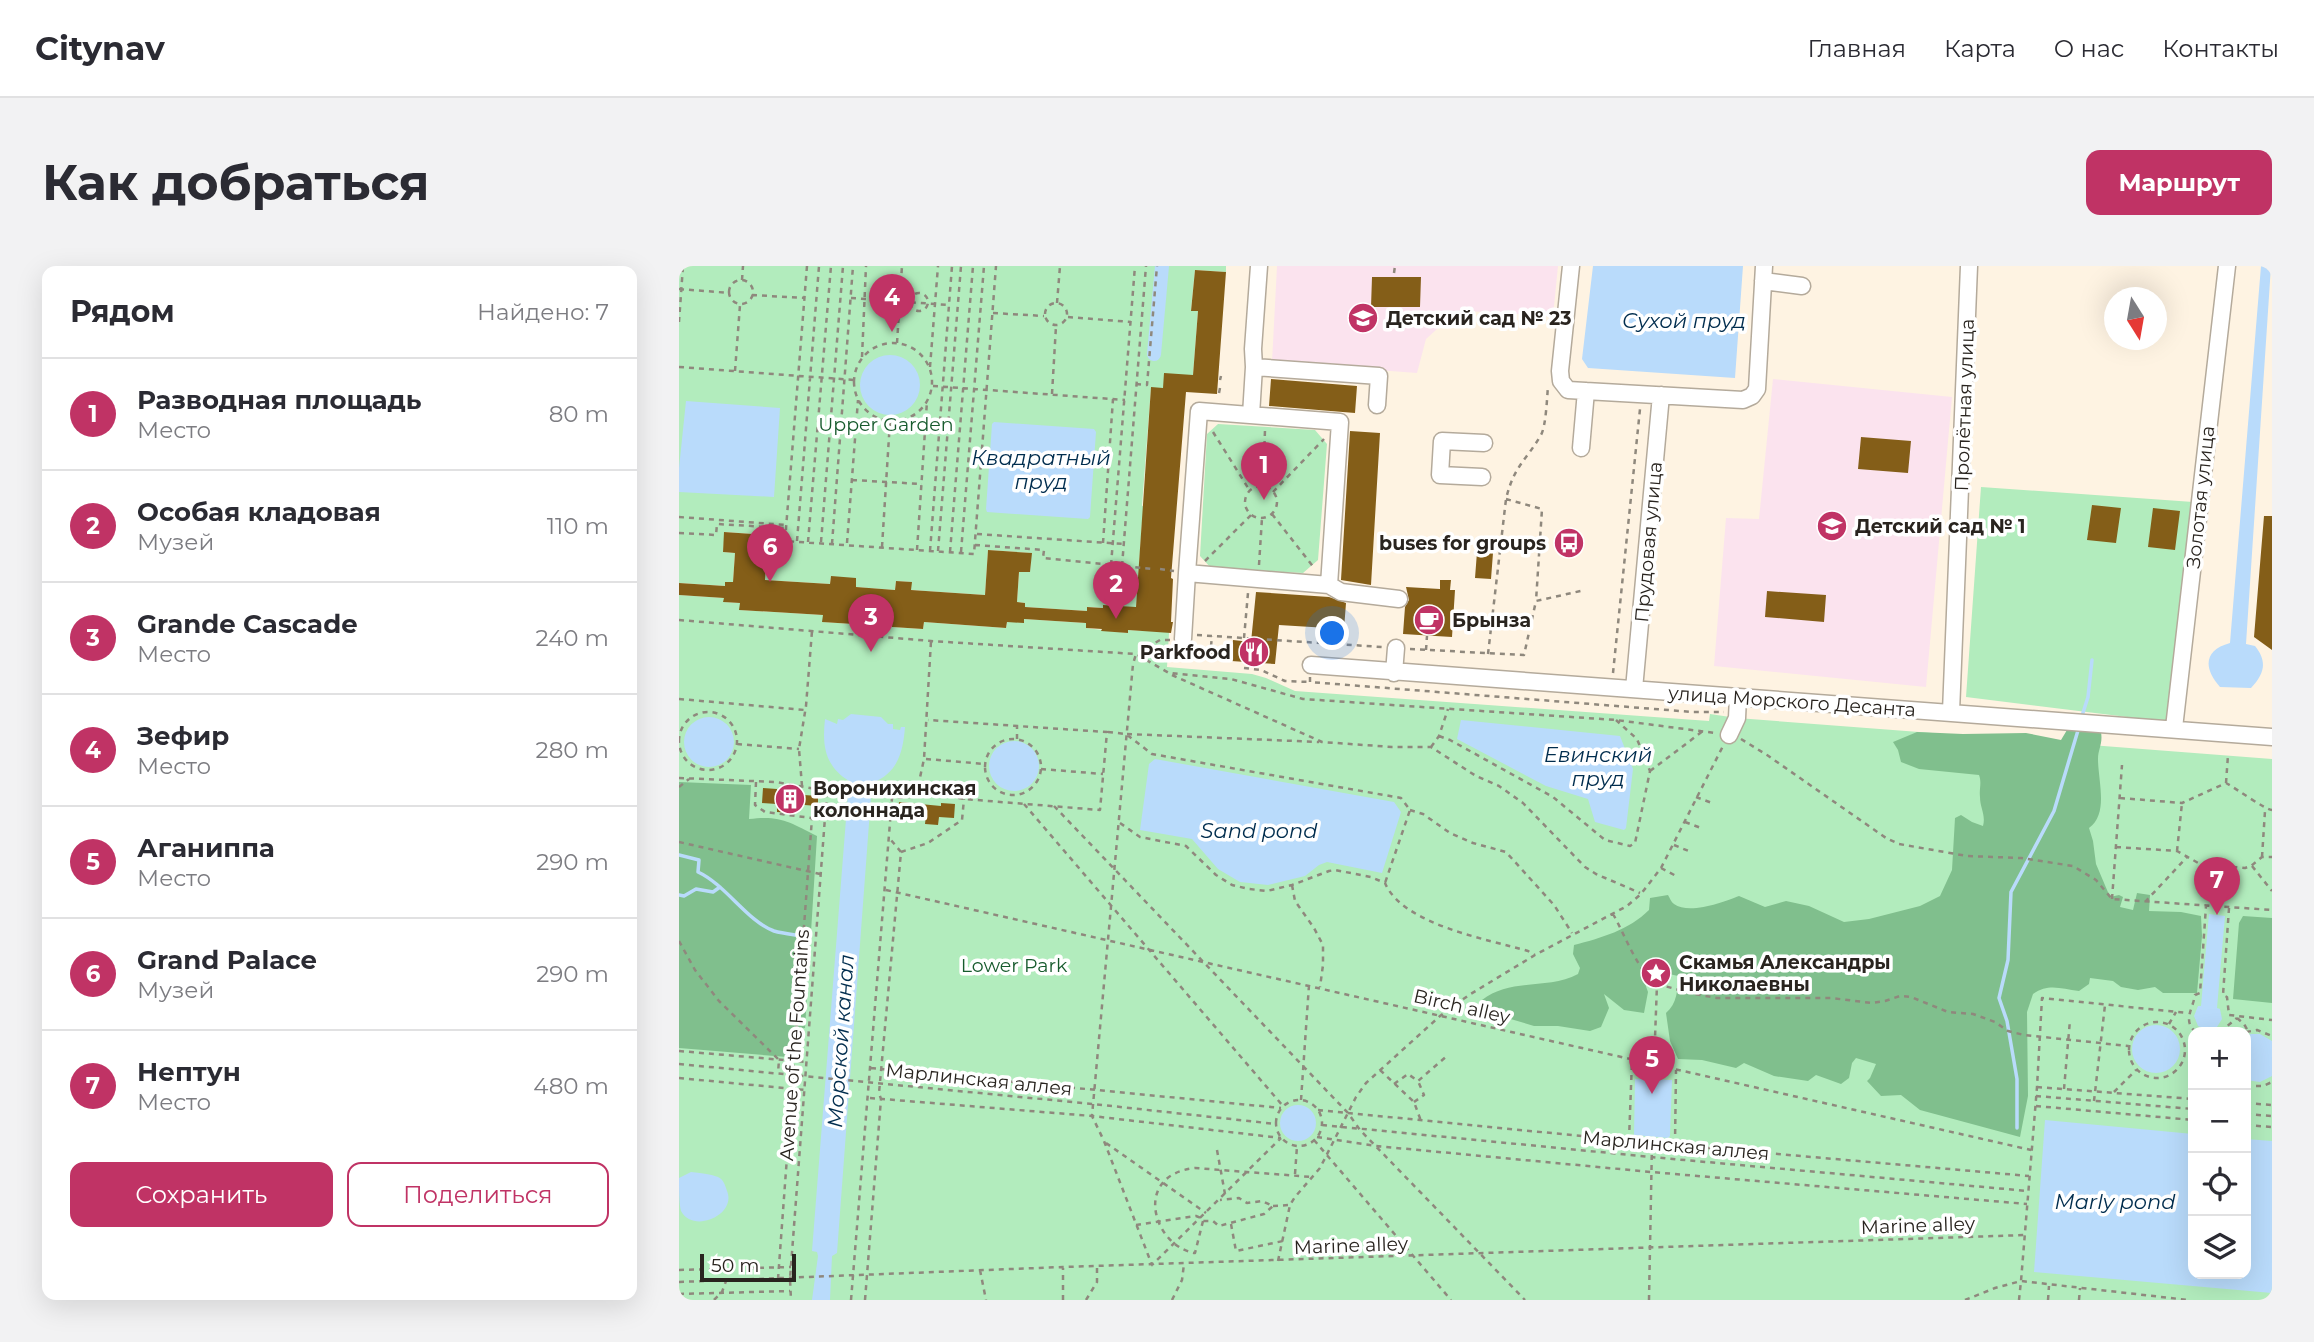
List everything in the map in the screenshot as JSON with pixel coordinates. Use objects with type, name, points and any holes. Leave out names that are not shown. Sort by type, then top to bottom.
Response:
[{"type":"street","points":[[1251,415],[1259,266]]},
{"type":"street","points":[[1570,266],[1560,371],[1561,381],[1568,390],[1743,400],[1752,396],[1757,389],[1763,274],[1802,286]]},
{"type":"street","name":"Пролётная улица","points":[[1951,712],[1969,266]]},
{"type":"street","name":"Золотая улица","points":[[2174,728],[2227,266]]},
{"type":"street","points":[[1254,372],[1379,376],[1377,405]]},
{"type":"street","points":[[1581,448],[1586,391]]},
{"type":"street","name":"Прудовая улица","points":[[1634,690],[1661,395]]},
{"type":"street","points":[[1175,640],[1187,573],[1199,411],[1340,422],[1329,585]]},
{"type":"street","points":[[1482,477],[1440,475],[1441,453],[1442,441],[1484,443]]},
{"type":"street","points":[[1187,573],[1329,585],[1347,594],[1399,599]]},
{"type":"street","points":[[1394,673],[1396,648]]},
{"type":"street","name":"улица Морского Десанта","points":[[1311,665],[1634,690],[1738,705],[1951,712],[2272,737]]},
{"type":"street","points":[[1730,735],[1738,705]]},
{"type":"path","points":[[679,322],[683,266]]},
{"type":"path","points":[[742,280],[743,266]]},
{"type":"path","points":[[807,266],[785,541],[974,554],[996,266]]},
{"type":"path","points":[[797,541],[819,266]]},
{"type":"path","points":[[808,542],[831,266]]},
{"type":"path","points":[[821,543],[843,266]]},
{"type":"path","points":[[832,544],[853,266]]},
{"type":"path","points":[[847,545],[859,400],[854,380],[861,359],[866,266]]},
{"type":"path","points":[[897,343],[902,266]]},
{"type":"path","points":[[917,550],[927,401],[932,386],[930,370],[938,266]]},
{"type":"path","points":[[930,551],[952,266]]},
{"type":"path","points":[[938,551],[961,266]]},
{"type":"path","points":[[950,552],[973,266]]},
{"type":"path","points":[[961,553],[983,266]]},
{"type":"path","points":[[1057,303],[1060,266]]},
{"type":"path","points":[[1111,565],[1135,266]]},
{"type":"path","points":[[1122,566],[1146,266]]},
{"type":"path","points":[[1136,384],[1147,385],[1157,266]]},
{"type":"path","points":[[1394,273],[1395,266]]},
{"type":"path","points":[[742,280],[732,285],[730,293],[733,300],[747,302],[753,295]]},
{"type":"path","points":[[742,280],[750,284],[753,295]]},
{"type":"path","points":[[680,289],[730,293]]},
{"type":"path","points":[[880,290],[888,294],[890,301],[887,306],[880,308],[874,305],[872,300],[874,293],[880,290]]},
{"type":"path","points":[[921,293],[927,297],[928,303],[925,310],[918,312],[912,309],[910,302],[915,294],[921,293]]},
{"type":"path","points":[[753,295],[804,298]]},
{"type":"path","points":[[851,298],[949,305]]},
{"type":"path","points":[[735,371],[740,303]]},
{"type":"path","points":[[1057,303],[1065,307],[1067,317],[1064,323],[1056,326],[1049,324],[1044,316],[1048,306],[1057,303]]},
{"type":"path","points":[[993,313],[1044,316]]},
{"type":"path","points":[[1067,317],[1131,322]]},
{"type":"path","points":[[1052,394],[1056,326]]},
{"type":"path","points":[[861,359],[877,346],[897,343],[918,352],[930,370]]},
{"type":"path","points":[[679,367],[854,380]]},
{"type":"path","points":[[932,386],[1125,400]]},
{"type":"path","points":[[1488,654],[1510,481],[1517,467],[1543,433],[1547,397]]},
{"type":"path","points":[[1103,543],[1113,399]]},
{"type":"path","points":[[859,400],[875,417],[890,421],[899,421],[915,414],[927,401]]},
{"type":"path","points":[[1611,688],[1641,409]]},
{"type":"path","points":[[881,547],[890,421]]},
{"type":"path","points":[[1263,486],[1265,427]]},
{"type":"path","points":[[1212,430],[1250,491]]},
{"type":"path","points":[[1273,492],[1324,438]]},
{"type":"path","points":[[852,480],[922,484]]},
{"type":"path","points":[[1263,486],[1273,492],[1277,504],[1272,514],[1262,518],[1251,515],[1245,506],[1245,500],[1250,491],[1263,486]]},
{"type":"path","points":[[1506,499],[1542,509],[1536,601]]},
{"type":"path","points":[[1272,514],[1311,566]]},
{"type":"path","points":[[1205,561],[1251,515]]},
{"type":"path","points":[[679,517],[786,526]]},
{"type":"path","points":[[1244,638],[1248,587],[1259,587],[1262,518]]},
{"type":"path","points":[[679,533],[716,536],[717,524],[786,526]]},
{"type":"path","points":[[976,534],[1124,544]]},
{"type":"path","points":[[975,545],[1044,550],[1043,558],[1151,569]]},
{"type":"path","points":[[679,620],[931,641],[1136,654],[1169,673],[1322,742]]},
{"type":"path","points":[[679,778],[802,786],[799,749],[813,631]]},
{"type":"path","points":[[1210,656],[1212,636]]},
{"type":"path","points":[[1426,650],[1427,636]]},
{"type":"path","points":[[1136,654],[1160,640],[1175,640]]},
{"type":"path","points":[[916,796],[924,759],[928,720],[925,716],[931,641]]},
{"type":"path","points":[[1136,654],[1126,734],[1092,1116],[1151,1265],[1202,1219],[1282,1138]]},
{"type":"path","points":[[1244,668],[1261,670],[1285,681],[1310,682]]},
{"type":"path","points":[[1169,673],[1231,679],[1303,699],[1616,720],[1736,736],[1874,831],[1899,844],[1967,856],[2021,858],[2073,866],[2096,880],[2112,899],[2272,911]]},
{"type":"path","points":[[1362,687],[1693,712],[1738,705]]},
{"type":"path","points":[[679,699],[805,710]]},
{"type":"path","points":[[712,712],[713,702]]},
{"type":"path","points":[[1431,747],[1439,736],[1448,709]]},
{"type":"path","points":[[712,712],[731,723],[737,744],[735,752],[724,765],[707,770],[690,764],[680,748],[679,740],[686,722],[702,713],[712,712]]},
{"type":"path","points":[[928,720],[1126,734],[1431,747],[1517,799],[1585,867],[1641,894]]},
{"type":"path","points":[[1439,736],[1543,791],[1605,840],[1630,846],[1635,844],[1650,771],[1637,739],[1616,720]]},
{"type":"path","points":[[1017,725],[1017,739]]},
{"type":"path","points":[[1650,771],[1704,731]]},
{"type":"path","points":[[851,1300],[893,798],[944,795],[1100,810],[1107,732]]},
{"type":"path","points":[[1126,734],[1152,754],[1401,799],[1410,810],[1423,814],[1450,833],[1506,852],[1554,905],[1572,934]]},
{"type":"path","points":[[1278,1261],[1290,1205],[1327,1156],[1361,1090],[1379,1070],[1440,1016],[1469,995],[1572,934],[1627,906],[1641,894],[1661,869],[1730,735]]},
{"type":"path","points":[[1017,739],[1028,743],[1037,751],[1041,769],[1038,781],[1029,790],[1010,795],[993,787],[985,764],[993,747],[1004,740],[1017,739]]},
{"type":"path","points":[[737,744],[799,749]]},
{"type":"path","points":[[2226,783],[2228,755]]},
{"type":"path","points":[[924,759],[985,764]]},
{"type":"path","points":[[2112,899],[2122,765]]},
{"type":"path","points":[[1041,769],[1103,774]]},
{"type":"path","points":[[706,780],[707,770]]},
{"type":"path","points":[[679,787],[689,779]]},
{"type":"path","points":[[756,782],[755,805],[765,811],[812,818],[825,815]]},
{"type":"path","points":[[2120,797],[2182,803],[2226,783]]},
{"type":"path","points":[[2226,783],[2248,795],[2265,809],[2272,810]]},
{"type":"path","name":"Avenue of the Fountains","points":[[791,1300],[790,1279],[827,791],[802,786]]},
{"type":"path","points":[[1009,803],[1010,795]]},
{"type":"path","points":[[1696,797],[1711,803]]},
{"type":"path","points":[[901,852],[928,844],[962,820],[964,799]]},
{"type":"path","points":[[2178,851],[2182,803]]},
{"type":"path","points":[[1024,804],[1282,1107]]},
{"type":"path","points":[[1054,806],[1348,1113],[1360,1130],[1525,1300]]},
{"type":"path","points":[[2116,847],[2178,851],[2200,864],[2245,868],[2252,866],[2262,856],[2265,809]]},
{"type":"path","points":[[1410,810],[1385,883],[1389,893],[1400,904],[1441,925],[1535,955]]},
{"type":"path","points":[[778,1279],[812,818]]},
{"type":"path","points":[[1685,822],[1701,828]]},
{"type":"path","points":[[1120,823],[1140,837],[1186,846],[1204,865],[1232,885],[1267,891],[1292,886],[1335,870],[1371,877],[1385,883]]},
{"type":"path","points":[[865,1300],[881,1069],[901,852],[890,838]]},
{"type":"path","points":[[679,842],[820,874]]},
{"type":"path","points":[[1674,845],[1691,852]]},
{"type":"path","points":[[2145,902],[2188,856]]},
{"type":"path","points":[[2262,856],[2272,857]]},
{"type":"path","points":[[2252,866],[2272,891]]},
{"type":"path","points":[[2217,906],[2220,867]]},
{"type":"path","points":[[1661,869],[1678,877]]},
{"type":"path","points":[[1292,886],[1295,901],[1323,945],[1319,987]]},
{"type":"path","name":"Birch alley","points":[[886,890],[2031,1150]]},
{"type":"path","points":[[2191,1027],[2188,1013],[2195,995],[2200,993],[2206,905]]},
{"type":"path","points":[[2229,907],[2223,995],[2227,997],[2229,1016],[2272,1020]]},
{"type":"path","points":[[1613,914],[1649,979],[1657,984],[1694,994],[1717,998],[1831,998],[1872,1003],[1900,996],[1911,997],[1948,1012],[1973,1014],[1995,1022],[2008,1031],[2068,1041],[2128,1046]]},
{"type":"path","points":[[679,941],[695,970],[719,1001],[779,1060],[778,1073]]},
{"type":"path","points":[[1654,1065],[1657,984]]},
{"type":"path","points":[[1301,1100],[1310,985]]},
{"type":"path","points":[[2019,1300],[2042,998],[2188,1013]]},
{"type":"path","points":[[2094,1101],[2105,1005]]},
{"type":"path","points":[[2169,1024],[2176,1012]]},
{"type":"path","points":[[2237,1018],[2245,1027]]},
{"type":"path","points":[[2226,1027],[2237,1018]]},
{"type":"path","points":[[2064,1089],[2070,1020]]},
{"type":"path","points":[[2160,1021],[2169,1024],[2182,1036],[2185,1054],[2182,1063],[2170,1075],[2152,1078],[2136,1070],[2131,1063],[2128,1046],[2130,1038],[2143,1024],[2160,1021]]},
{"type":"path","points":[[2251,1031],[2257,1030],[2272,1036]]},
{"type":"path","points":[[679,1051],[807,1062]]},
{"type":"path","points":[[1418,1081],[1448,1055]]},
{"type":"path","points":[[1629,1140],[1632,1060]]},
{"type":"path","name":"Марлинская аллея","points":[[679,1064],[1276,1124]]},
{"type":"path","points":[[871,1068],[1282,1107]]},
{"type":"path","points":[[1379,1070],[1413,1102],[1421,1121]]},
{"type":"path","points":[[1675,1145],[1676,1070]]},
{"type":"path","points":[[2113,1093],[2136,1070]]},
{"type":"path","points":[[1394,1084],[1408,1074],[1418,1081],[1424,1095],[1413,1102]]},
{"type":"path","points":[[679,1078],[805,1090]]},
{"type":"path","points":[[2251,1086],[2272,1083]]},
{"type":"path","points":[[2037,1087],[2188,1099]]},
{"type":"path","points":[[2036,1096],[2188,1109]]},
{"type":"path","points":[[869,1098],[1092,1116],[1282,1138],[1297,1146],[1306,1145],[1316,1139],[1336,1139],[1376,1146],[1651,1172],[2027,1204]]},
{"type":"path","points":[[1282,1138],[1276,1124],[1282,1107],[1291,1101],[1301,1100],[1318,1110],[1322,1125],[1316,1139]]},
{"type":"path","points":[[2251,1103],[2272,1105]]},
{"type":"path","points":[[2035,1106],[2188,1120]]},
{"type":"path","points":[[1318,1110],[2029,1176]]},
{"type":"path","points":[[2251,1114],[2272,1116]]},
{"type":"path","name":"Марлинская аллея","points":[[1322,1125],[2028,1191]]},
{"type":"path","points":[[2251,1125],[2272,1127]]},
{"type":"path","points":[[1316,1139],[1327,1156],[1451,1300]]},
{"type":"path","points":[[1104,1141],[1206,1213]]},
{"type":"path","points":[[1649,1300],[1651,1143]]},
{"type":"path","points":[[1295,1176],[1297,1146]]},
{"type":"path","points":[[1217,1150],[1225,1194]]},
{"type":"path","points":[[1202,1219],[1195,1253],[1175,1244],[1159,1221],[1155,1200],[1162,1183],[1170,1175],[1185,1169],[1312,1177]]},
{"type":"path","points":[[1220,1200],[1238,1198],[1247,1203],[1262,1201],[1273,1206],[1290,1205]]},
{"type":"path","points":[[1136,1225],[1196,1216],[1213,1221],[1219,1226],[1264,1214],[1273,1206]]},
{"type":"path","points":[[1231,1224],[1237,1251],[1283,1241]]},
{"type":"path","name":"Marine alley","points":[[679,1282],[2025,1235]]},
{"type":"path","points":[[1172,1300],[1182,1280],[1185,1264]]},
{"type":"path","points":[[1086,1300],[1097,1282],[1097,1266]]},
{"type":"path","points":[[679,1270],[791,1267]]},
{"type":"path","points":[[1063,1267],[1063,1300]]},
{"type":"path","points":[[981,1270],[986,1300]]},
{"type":"path","points":[[714,1300],[722,1292],[726,1281]]},
{"type":"path","points":[[1965,1300],[2021,1281],[2188,1300]]},
{"type":"path","points":[[2048,1300],[2049,1285]]},
{"type":"path","points":[[2079,1300],[2080,1288]]},
{"type":"path","points":[[679,1294],[790,1291]]},
{"type":"path","points":[[2133,1294],[2133,1300]]},
{"type":"shaded area","name":"Детский сад № 23","points":[[1277,266],[1558,266],[1553,316],[1466,311],[1447,320],[1426,339],[1417,373],[1272,362]]},
{"type":"shaded area","name":"Детский сад № 1","points":[[1773,379],[1952,397],[1926,687],[1714,666],[1726,518],[1759,519]]},
{"type":"green space","name":"Upper Garden","points":[[679,266],[1226,266],[1226,272],[1195,270],[1191,310],[1198,311],[1193,375],[1163,388],[1151,388],[1142,506],[1156,508],[1142,522],[1136,610],[1104,605],[1103,608],[1088,607],[1087,611],[1025,607],[1025,603],[1017,602],[1019,572],[1030,572],[1031,553],[988,550],[985,595],[911,590],[911,582],[896,581],[895,590],[856,587],[831,576],[830,584],[765,580],[768,535],[725,532],[723,552],[735,553],[733,582],[725,582],[725,586],[679,583]]},
{"type":"green space","points":[[1218,424],[1315,430],[1327,444],[1318,560],[1303,573],[1211,568],[1200,556],[1207,434]]},
{"type":"green space","points":[[1981,487],[2193,502],[2168,722],[1966,697]]},
{"type":"green space","name":"Lower Park","points":[[679,595],[724,598],[724,602],[740,603],[740,610],[823,615],[823,622],[852,624],[853,618],[892,620],[892,627],[923,629],[924,622],[1006,628],[1007,622],[1024,622],[1024,619],[1086,623],[1086,628],[1128,633],[1128,630],[1144,631],[1145,615],[1170,617],[1167,667],[1252,674],[1295,691],[1709,721],[1710,714],[2272,759],[2272,1300],[679,1300]]},
{"type":"green space","points":[[2074,728],[2101,732],[2098,759],[2101,806],[2095,822],[2089,828],[2096,864],[2110,897],[2123,897],[2120,907],[2133,910],[2137,893],[2150,895],[2149,911],[2201,916],[2197,993],[2163,993],[2155,987],[2138,990],[2121,987],[2113,981],[2090,978],[2089,984],[2079,991],[2050,988],[2033,994],[2027,1012],[2028,1096],[2020,1137],[1920,1110],[1901,1095],[1881,1096],[1867,1081],[1876,1064],[1856,1058],[1852,1063],[1849,1078],[1841,1084],[1816,1075],[1808,1081],[1774,1076],[1744,1063],[1736,1068],[1702,1060],[1678,1059],[1670,1041],[1666,1013],[1675,1001],[1678,976],[1652,970],[1642,975],[1648,992],[1644,1013],[1624,1010],[1604,994],[1609,1008],[1601,1027],[1590,1031],[1558,1026],[1534,1026],[1487,1012],[1482,1000],[1493,993],[1517,986],[1554,982],[1578,974],[1580,968],[1573,954],[1574,945],[1633,923],[1649,910],[1650,898],[1668,895],[1674,904],[1688,908],[1707,906],[1739,896],[1765,907],[1786,901],[1809,906],[1844,922],[1869,919],[1920,906],[1940,896],[1952,870],[1955,818],[1961,815],[1983,826],[1980,778],[1979,775],[1919,769],[1901,762],[1893,742],[1917,732],[2026,733],[2061,740],[2067,730]]},
{"type":"green space","points":[[679,782],[751,785],[749,819],[769,818],[785,821],[817,836],[805,1028],[791,1030],[787,1057],[679,1048]]},
{"type":"green space","points":[[2243,916],[2272,918],[2272,1003],[2233,999],[2239,923]]},
{"type":"water","name":"Сухой пруд","points":[[1593,266],[1743,266],[1735,378],[1588,368],[1582,359]]},
{"type":"water","points":[[2261,266],[2271,266],[2246,644],[2255,646],[2262,657],[2263,668],[2251,688],[2220,687],[2211,673],[2209,660],[2215,650],[2230,643]]},
{"type":"water","points":[[884,355],[896,355],[915,368],[920,385],[918,397],[907,410],[896,415],[884,415],[865,402],[860,391],[860,379],[873,360]]},
{"type":"water","points":[[686,401],[780,408],[774,497],[679,492]]},
{"type":"water","name":"Квадратный пруд","points":[[994,422],[1094,429],[1096,432],[1088,519],[987,512]]},
{"type":"water","name":"Морской канал","points":[[851,714],[881,717],[888,724],[893,724],[893,729],[900,730],[905,727],[903,745],[897,761],[888,774],[872,783],[837,1253],[832,1256],[830,1300],[812,1300],[818,1256],[817,1252],[812,1251],[849,781],[830,762],[825,747],[824,729],[825,719],[837,724],[838,719],[843,720]]},
{"type":"water","points":[[709,717],[727,724],[734,742],[727,760],[709,767],[691,760],[684,742],[691,724]]},
{"type":"water","name":"Евинский пруд","points":[[1461,720],[1620,736],[1633,769],[1626,828],[1624,830],[1595,822],[1588,799],[1546,786],[1457,739]]},
{"type":"water","points":[[1014,741],[1032,748],[1039,766],[1032,784],[1014,791],[996,784],[989,766],[996,748]]},
{"type":"water","name":"Sand pond","points":[[1155,759],[1394,802],[1401,812],[1382,873],[1327,862],[1305,876],[1268,885],[1240,882],[1218,869],[1192,839],[1140,830],[1149,764]]},
{"type":"water","points":[[2209,914],[2225,916],[2217,1008],[2220,1009],[2222,1019],[2217,1027],[2198,1026],[2194,1016],[2198,1006],[2201,1006]]},
{"type":"water","points":[[2156,1025],[2173,1032],[2180,1049],[2173,1066],[2156,1073],[2139,1066],[2132,1049],[2139,1032]]},
{"type":"water","points":[[2251,1034],[2260,1034],[2272,1041],[2272,1076],[2260,1082],[2251,1081]]},
{"type":"water","points":[[1635,1079],[1672,1080],[1668,1138],[1634,1135]]},
{"type":"water","points":[[1298,1105],[1311,1110],[1316,1123],[1311,1136],[1298,1141],[1285,1136],[1280,1123],[1285,1110]]},
{"type":"water","name":"Marly pond","points":[[2045,1120],[2188,1134],[2188,1279],[2251,1279],[2251,1139],[2272,1141],[2272,1293],[2034,1272]]},
{"type":"water","points":[[691,1172],[718,1177],[725,1185],[728,1200],[726,1207],[712,1219],[695,1221],[687,1218],[681,1211],[679,1178]]},
{"type":"building","points":[[1195,270],[1226,272],[1217,394],[1186,392],[1171,578],[1171,633],[1101,631],[1102,629],[1086,628],[1086,623],[1024,619],[1024,623],[1007,622],[1006,628],[924,622],[923,629],[892,627],[892,620],[853,618],[853,624],[822,622],[823,615],[739,610],[740,603],[723,602],[724,598],[679,595],[679,583],[725,586],[725,582],[733,582],[735,553],[723,552],[724,532],[768,535],[765,580],[830,584],[831,576],[856,578],[856,587],[895,590],[896,581],[912,582],[911,590],[985,595],[988,550],[1032,553],[1030,572],[1019,572],[1017,602],[1025,603],[1025,607],[1087,611],[1087,607],[1103,608],[1103,605],[1136,607],[1151,387],[1163,388],[1164,373],[1193,375],[1198,311],[1191,311]]},
{"type":"building","points":[[1372,277],[1421,277],[1420,307],[1371,307]]},
{"type":"building","points":[[1271,379],[1357,386],[1355,413],[1269,406]]},
{"type":"building","points":[[1350,431],[1380,433],[1371,585],[1341,580]]},
{"type":"building","points":[[1861,437],[1911,441],[1908,473],[1858,469]]},
{"type":"building","points":[[2092,505],[2121,508],[2116,543],[2087,540]]},
{"type":"building","points":[[2153,508],[2180,511],[2175,550],[2148,547]]},
{"type":"building","points":[[2264,516],[2272,516],[2272,650],[2254,637]]},
{"type":"building","points":[[1477,552],[1493,553],[1491,579],[1475,578]]},
{"type":"building","name":"Брынза","points":[[1440,580],[1451,580],[1450,590],[1455,590],[1452,637],[1403,634],[1405,607],[1409,600],[1406,587],[1440,589]]},
{"type":"building","points":[[1767,591],[1826,595],[1824,622],[1765,617]]},
{"type":"building","points":[[1256,592],[1329,597],[1346,603],[1344,629],[1279,625],[1275,664],[1231,661],[1233,640],[1251,642]]},
{"type":"building","name":"Воронихинская колоннада","points":[[763,788],[777,789],[777,793],[818,796],[818,806],[791,804],[790,813],[777,812],[777,804],[762,803]]},
{"type":"building","name":"Воронихинская колоннада","points":[[899,802],[941,806],[941,803],[955,804],[954,818],[939,817],[938,825],[925,824],[926,814],[898,812]]},
{"type":"waterway","points":[[1154,354],[1162,266]]},
{"type":"waterway","points":[[2081,719],[2088,697],[2092,660]]},
{"type":"waterway","points":[[2017,1128],[2017,1079],[2007,1021],[1999,998],[2008,960],[2011,892],[2054,811],[2079,727]]},
{"type":"waterway","points":[[679,855],[699,860],[698,872],[718,885],[764,926],[774,931],[796,935]]},
{"type":"waterway","points":[[679,895],[684,896],[696,889],[713,892],[720,887]]},
{"type":"place","name":"Детский сад № 23","points":[[1363,318]]},
{"type":"place","name":"Зефир","points":[[892,332]]},
{"type":"place","name":"Разводная площадь","points":[[1264,500]]},
{"type":"place","name":"Детский сад № 1","points":[[1832,526]]},
{"type":"place","name":"buses for groups","points":[[1569,543]]},
{"type":"place","name":"Grand Palace","points":[[770,582]]},
{"type":"place","name":"Особая кладовая","points":[[1116,619]]},
{"type":"place","name":"Брынза","points":[[1429,620]]},
{"type":"place","name":"Grande Cascade","points":[[871,652]]},
{"type":"place","name":"Parkfood","points":[[1254,652]]},
{"type":"place","name":"Воронихинская колоннада","points":[[790,799]]},
{"type":"place","name":"Нептун","points":[[2217,915]]},
{"type":"place","name":"Скамья Александры Николаевны","points":[[1656,973]]},
{"type":"place","name":"Аганиппа","points":[[1652,1094]]}]
